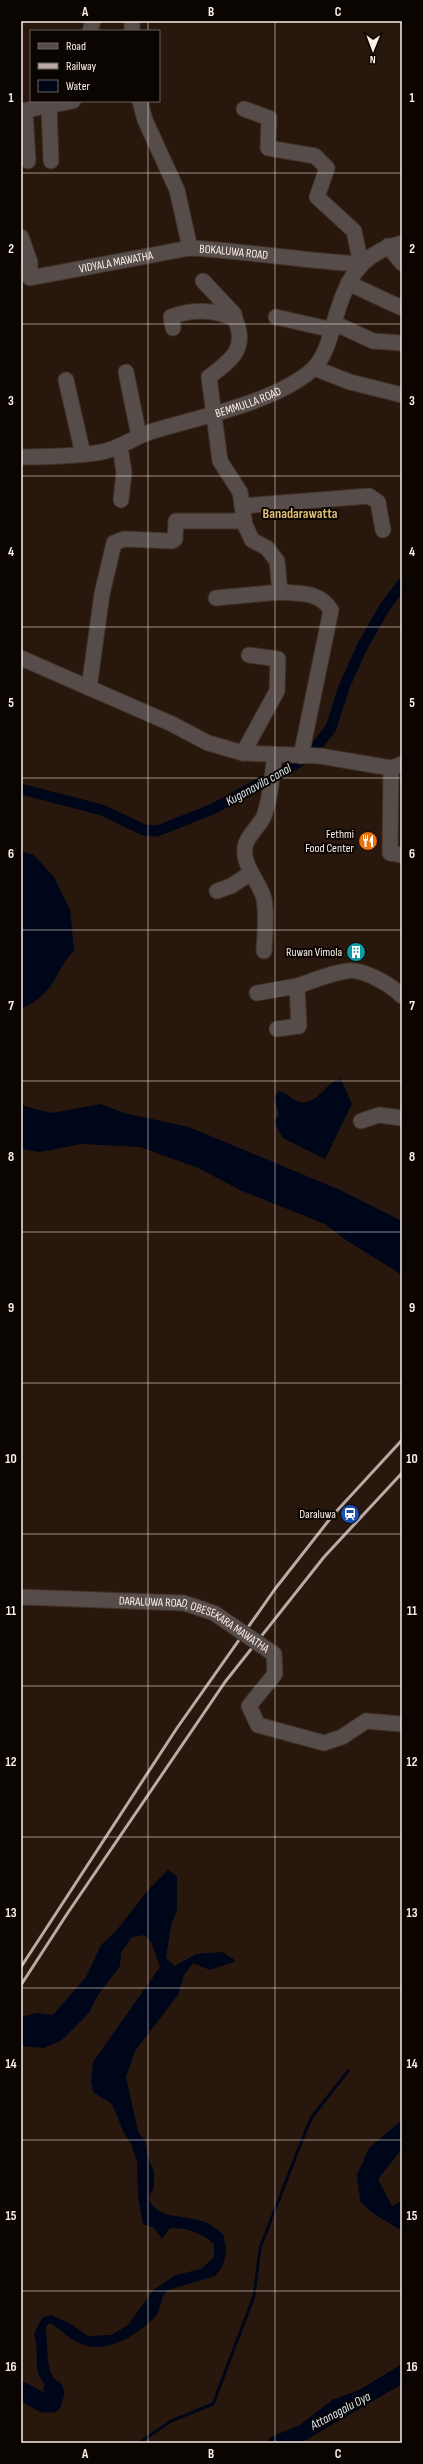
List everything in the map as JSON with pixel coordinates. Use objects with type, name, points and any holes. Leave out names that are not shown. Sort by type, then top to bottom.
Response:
[{"type":"street","points":[[28,161],[23,111],[67,102]]},
{"type":"street","name":"BOKALUWA ROAD","points":[[140,102],[146,120],[177,190],[190,248],[224,250],[278,258],[361,264]]},
{"type":"street","points":[[49,105],[51,161]]},
{"type":"street","points":[[244,109],[270,118],[268,148],[315,156],[327,168],[318,196],[354,231],[361,264]]},
{"type":"street","points":[[21,238],[30,262],[31,278]]},
{"type":"street","points":[[395,245],[402,263]]},
{"type":"street","name":"BEMMULLA ROAD","points":[[21,457],[83,454],[120,447],[139,436],[215,413],[272,393],[302,377],[314,368],[328,344],[348,283],[361,264],[395,245]]},
{"type":"street","name":"VIDYALA MAWATHA","points":[[31,278],[190,248]]},
{"type":"street","points":[[203,281],[234,314],[234,319],[239,329],[238,352],[234,358],[209,377],[215,413],[220,461],[240,492],[244,521],[252,540],[267,548],[277,561],[280,592]]},
{"type":"street","points":[[348,283],[402,308]]},
{"type":"street","points":[[173,328],[171,317],[195,312],[214,312],[234,319]]},
{"type":"street","points":[[276,317],[333,326],[373,341],[402,343]]},
{"type":"street","points":[[314,368],[350,382],[402,395]]},
{"type":"street","points":[[126,372],[139,436]]},
{"type":"street","points":[[66,380],[83,454]]},
{"type":"street","points":[[120,447],[124,472],[121,500]]},
{"type":"street","points":[[242,506],[369,496],[378,502],[383,530]]},
{"type":"street","points":[[89,688],[102,594],[114,543],[124,539],[172,541],[175,539],[176,521],[244,521]]},
{"type":"street","points":[[216,598],[280,592],[314,595],[325,600],[330,610],[301,756]]},
{"type":"street","points":[[243,752],[277,691],[279,668],[278,658],[249,655]]},
{"type":"street","points":[[21,658],[172,724],[208,743],[243,752],[274,755],[320,756],[396,766],[390,853],[402,855]]},
{"type":"street","points":[[264,951],[266,918],[263,897],[251,873],[245,847],[255,826],[264,818],[270,790],[274,755]]},
{"type":"street","points":[[216,891],[242,880],[251,873]]},
{"type":"street","points":[[256,993],[297,986],[348,970],[371,976],[393,987],[402,996]]},
{"type":"street","points":[[277,1029],[299,1026],[297,986]]},
{"type":"street","points":[[361,1121],[378,1115],[402,1118]]},
{"type":"street","name":"DARALUWA ROAD, OBESEKARA MAWATHA","points":[[21,1597],[184,1603],[214,1613],[274,1654],[275,1674],[249,1706],[258,1725],[324,1743],[342,1737],[366,1721],[402,1724]]},
{"type":"water","points":[[21,851],[34,855],[54,877],[70,910],[74,950],[48,990],[42,996],[21,1009]]},
{"type":"water","points":[[341,1079],[352,1104],[325,1159],[283,1138],[274,1122],[279,1115],[274,1097],[279,1091],[285,1093],[292,1099],[307,1102],[317,1097],[330,1084]]},
{"type":"water","points":[[21,1101],[24,1106],[51,1113],[101,1104],[124,1113],[189,1127],[340,1190],[402,1221],[402,1275],[346,1240],[325,1224],[242,1191],[198,1168],[140,1147],[81,1144],[40,1152],[21,1149]]},
{"type":"water","points":[[168,1870],[177,1876],[177,1910],[171,1925],[166,1958],[175,1966],[196,1954],[223,1952],[236,1961],[210,1970],[193,1963],[184,1975],[178,1995],[135,2051],[126,2077],[139,2133],[145,2140],[148,2158],[154,2172],[154,2187],[149,2198],[152,2205],[157,2210],[164,2213],[208,2223],[223,2234],[226,2248],[225,2258],[222,2267],[215,2276],[168,2290],[163,2296],[159,2310],[155,2317],[128,2338],[118,2342],[107,2346],[96,2347],[86,2345],[75,2341],[50,2323],[46,2327],[48,2360],[50,2372],[60,2387],[60,2404],[48,2408],[42,2405],[41,2401],[47,2402],[51,2396],[38,2373],[34,2334],[42,2318],[51,2315],[69,2323],[88,2336],[111,2335],[128,2325],[153,2290],[176,2275],[201,2269],[214,2257],[214,2244],[199,2234],[188,2230],[170,2228],[162,2239],[154,2228],[143,2224],[138,2197],[137,2161],[131,2144],[124,2133],[112,2104],[93,2092],[91,2081],[93,2062],[160,1967],[151,1942],[145,1935],[132,1937],[121,1953],[120,1966],[98,1995],[89,2013],[62,2040],[44,2048],[21,2046],[21,2017],[37,2013],[53,2015],[86,1977],[101,1945],[116,1931],[149,1889]]},
{"type":"water","points":[[402,2120],[402,2149],[378,2179],[392,2206],[402,2201],[402,2231],[371,2212],[360,2201],[357,2175],[369,2148]]},
{"type":"water","name":"Attanagalu Oya","points":[[402,2364],[402,2384],[301,2443],[264,2443],[273,2436],[300,2425],[332,2400],[361,2389]]},
{"type":"waterway","name":"Kuganavila canal","points":[[21,789],[102,810],[144,830],[157,831],[213,809],[299,762],[317,746],[331,728],[344,687],[363,645],[385,607],[402,584]]},
{"type":"waterway","points":[[139,2443],[171,2421],[213,2404],[254,2296],[260,2248],[306,2130],[312,2117],[348,2071]]},
{"type":"waterway","points":[[21,2391],[44,2403],[52,2403],[55,2393],[53,2389]]},
{"type":"railway","points":[[21,1967],[177,1728],[275,1589],[333,1515],[402,1440]]},
{"type":"railway","points":[[21,1985],[67,1914],[225,1682],[324,1557],[402,1473]]},
{"type":"place","name":"Fethmi Food Center","points":[[368,841]]},
{"type":"place","name":"Ruwan Vimola","points":[[356,952]]},
{"type":"place","name":"Daraluwa","points":[[350,1514]]},
{"type":"district","name":"Banadarawatta","points":[[300,513]]}]
